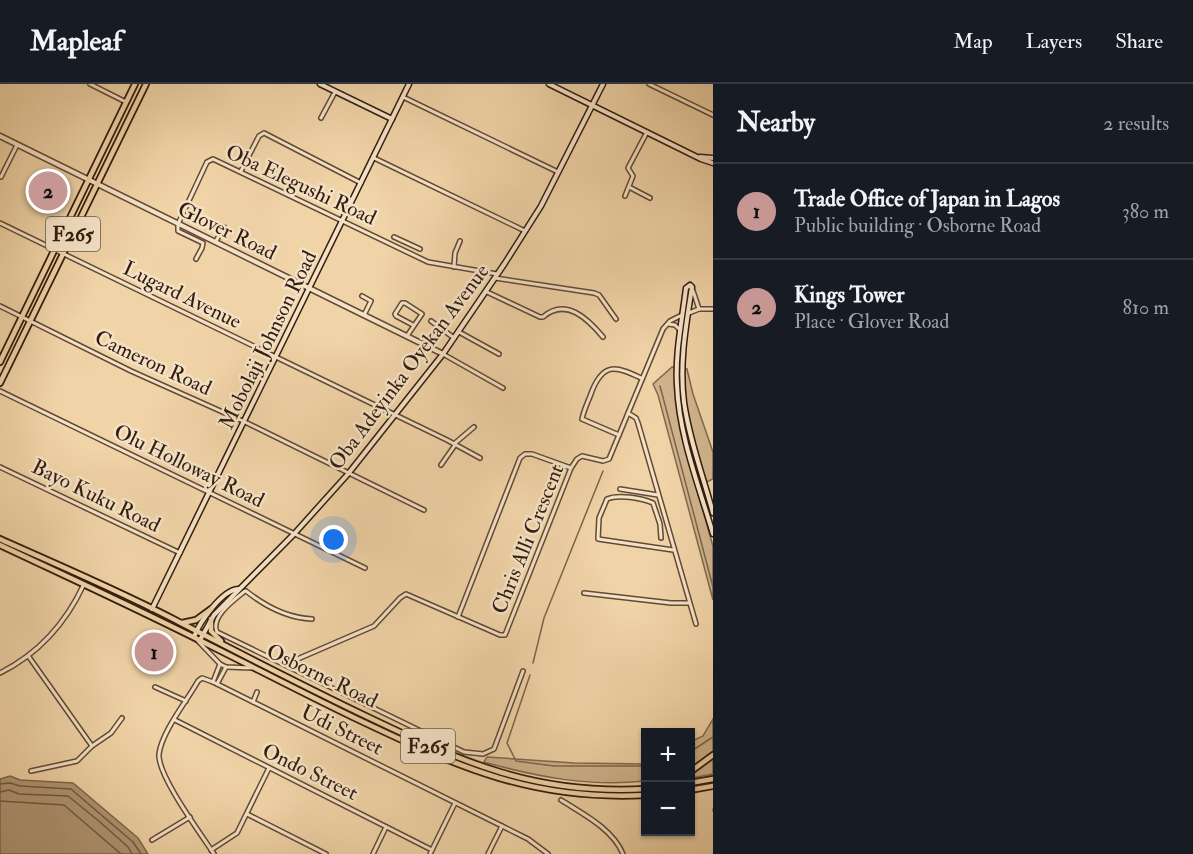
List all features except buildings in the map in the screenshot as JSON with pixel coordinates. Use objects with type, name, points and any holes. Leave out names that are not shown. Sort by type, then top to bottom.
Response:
[{"type":"main road","name":"F265","points":[[0,383],[146,84]]},
{"type":"main road","points":[[320,84],[392,119]]},
{"type":"main road","name":"Mobolaji Johnson Road","points":[[152,609],[410,84]]},
{"type":"main road","points":[[549,84],[713,163]]},
{"type":"main road","name":"Oba Adeyinka Oyekan Avenue","points":[[200,640],[211,619],[295,533],[348,474],[443,354],[497,277],[525,231],[603,84]]},
{"type":"main road","name":"F265","points":[[0,362],[134,86]]},
{"type":"main road","points":[[134,86],[141,95]]},
{"type":"main road","points":[[119,118],[126,125]]},
{"type":"main road","name":"Glover Road","points":[[0,136],[443,354]]},
{"type":"main road","points":[[696,156],[713,158]]},
{"type":"main road","points":[[713,513],[684,402],[682,371],[692,287],[690,285],[686,288],[676,370],[681,419],[713,534]]},
{"type":"main road","name":"Osborne Road","points":[[0,539],[180,622],[293,682],[411,738],[485,769],[549,785],[594,789],[632,790],[641,788]]},
{"type":"main road","name":"Osborne Road","points":[[0,545],[194,637],[425,752],[485,775],[526,786],[559,792],[641,795]]},
{"type":"main road","points":[[180,622],[191,622],[211,609],[232,590],[239,588]]},
{"type":"main road","points":[[194,637],[211,609]]},
{"type":"main road","points":[[211,619],[211,631],[228,647]]},
{"type":"main road","points":[[695,768],[713,755]]},
{"type":"main road","points":[[695,782],[713,779]]},
{"type":"main road","points":[[695,789],[713,786]]},
{"type":"street","points":[[90,84],[127,102]]},
{"type":"street","points":[[649,84],[713,115]]},
{"type":"street","points":[[321,118],[335,92]]},
{"type":"street","points":[[403,97],[558,172]]},
{"type":"street","points":[[625,196],[633,176],[628,168],[647,132]]},
{"type":"street","points":[[241,171],[260,136],[264,133],[361,183]]},
{"type":"street","points":[[1,177],[17,145]]},
{"type":"street","points":[[374,158],[525,231]]},
{"type":"street","name":"Oba Elegushi Road","points":[[178,224],[210,159],[219,160],[428,262],[497,277],[594,293],[599,295],[616,319]]},
{"type":"street","points":[[629,187],[650,198]]},
{"type":"street","name":"Lugard Avenue","points":[[0,223],[480,458]]},
{"type":"street","points":[[178,224],[178,231],[202,243],[196,259]]},
{"type":"street","points":[[216,241],[224,227]]},
{"type":"street","points":[[394,237],[420,249]]},
{"type":"street","points":[[454,267],[456,250],[460,241]]},
{"type":"street","points":[[404,250],[407,243]]},
{"type":"street","points":[[692,287],[696,293],[699,309]]},
{"type":"street","points":[[487,292],[540,317],[562,308],[590,321],[603,337]]},
{"type":"street","points":[[362,296],[371,301],[364,315]]},
{"type":"street","points":[[407,336],[421,312],[402,303],[395,314],[413,325]]},
{"type":"street","name":"Cameron Road","points":[[0,306],[424,510]]},
{"type":"street","points":[[688,314],[699,309],[713,309]]},
{"type":"street","name":"Chris Alli Crescent","points":[[286,664],[374,626],[406,594],[500,635],[505,635],[572,468],[577,459],[582,456],[606,461],[663,329],[682,315]]},
{"type":"street","points":[[431,321],[454,338]]},
{"type":"street","points":[[668,324],[675,325],[680,331]]},
{"type":"street","points":[[458,332],[499,354]]},
{"type":"street","name":"Glover Road","points":[[443,354],[503,388]]},
{"type":"street","points":[[619,435],[582,418],[595,384],[600,375],[608,369],[622,370],[641,378]]},
{"type":"street","name":"Olu Holloway Road","points":[[0,391],[365,568]]},
{"type":"street","points":[[628,413],[636,418],[638,423],[688,603],[696,624]]},
{"type":"street","points":[[441,465],[455,445],[474,427]]},
{"type":"street","points":[[458,617],[520,458],[525,454],[532,454],[572,468]]},
{"type":"street","name":"Bayo Kuku Road","points":[[0,467],[180,553]]},
{"type":"street","points":[[620,489],[658,495]]},
{"type":"street","points":[[661,538],[660,524],[653,502],[613,496],[608,499],[598,523],[597,537],[604,541],[673,550]]},
{"type":"street","points":[[0,673],[29,657],[40,647],[67,616],[84,584]]},
{"type":"street","points":[[239,588],[261,603],[280,612],[312,619]]},
{"type":"street","points":[[245,591],[216,620],[216,630],[219,633],[464,752],[488,753],[494,749],[523,671]]},
{"type":"street","points":[[584,593],[688,603]]},
{"type":"street","points":[[194,637],[220,664],[226,667],[255,668]]},
{"type":"street","points":[[29,657],[93,746]]},
{"type":"street","points":[[214,854],[166,779],[159,755],[175,720],[200,679],[213,682],[220,664]]},
{"type":"street","points":[[218,684],[226,667]]},
{"type":"street","name":"Udi Street","points":[[213,682],[528,839],[548,854]]},
{"type":"street","points":[[155,687],[186,702]]},
{"type":"street","points":[[253,702],[258,692]]},
{"type":"street","points":[[31,771],[77,761],[111,733],[122,718]]},
{"type":"street","name":"Ondo Street","points":[[175,720],[386,826],[431,852]]},
{"type":"street","points":[[211,850],[237,833],[269,768]]},
{"type":"street","points":[[561,800],[603,829],[619,845],[623,854]]},
{"type":"street","points":[[431,852],[455,803]]},
{"type":"street","points":[[247,814],[326,854]]},
{"type":"street","points":[[152,840],[190,817]]},
{"type":"street","points":[[373,854],[386,826]]},
{"type":"street","points":[[488,854],[502,826]]},
{"type":"shaded area","points":[[672,367],[687,369],[713,452],[713,479],[696,487],[713,546],[713,600],[658,395],[653,384]]},
{"type":"shaded area","points":[[713,719],[713,774],[695,777],[695,740],[703,736]]},
{"type":"shaded area","points":[[487,757],[574,763],[641,764],[641,781],[584,782],[524,772],[484,762]]},
{"type":"water","points":[[10,776],[20,780],[73,783],[138,838],[148,854],[0,854],[0,779]]},
{"type":"waterway","points":[[660,386],[713,587]]},
{"type":"waterway","points":[[533,663],[544,618],[603,471]]},
{"type":"waterway","points":[[530,675],[507,743],[516,761],[554,766],[641,766]]},
{"type":"waterway","points":[[695,749],[713,737]]},
{"type":"place","name":"Kings Tower","points":[[48,191]]},
{"type":"place","name":"Trade Office of Japan in Lagos","points":[[154,652]]}]
